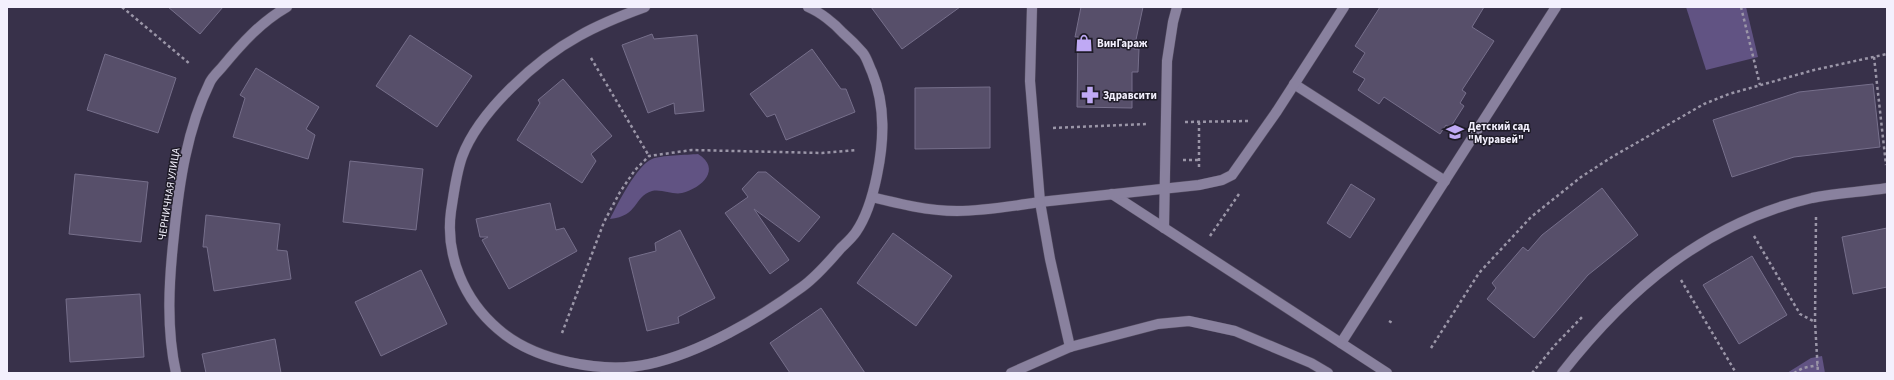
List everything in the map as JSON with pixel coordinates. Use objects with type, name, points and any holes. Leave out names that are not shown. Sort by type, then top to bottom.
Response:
[{"type":"street","name":"ЧЕРНИЧНАЯ УЛИЦА","points":[[176,373],[170,324],[170,272],[184,160],[197,116],[210,81],[242,42],[272,16],[287,7]]},
{"type":"street","points":[[645,7],[615,18],[578,36],[539,64],[505,94],[480,124],[462,156],[454,190],[450,223],[452,251],[461,280],[476,307],[498,330],[523,347],[553,358],[580,364],[648,369],[712,342],[761,314],[803,286],[856,232],[872,197],[880,157],[883,128],[879,88],[865,54],[839,29],[808,7]]},
{"type":"street","points":[[1032,7],[1030,80],[1040,202],[1050,259],[1070,347]]},
{"type":"street","points":[[1164,228],[1167,61],[1173,22],[1177,7]]},
{"type":"street","points":[[872,197],[927,209],[958,211],[988,210],[1040,202],[1199,185],[1222,180],[1232,175],[1239,167],[1344,7]]},
{"type":"street","points":[[1341,343],[1556,7]]},
{"type":"street","points":[[1294,84],[1445,181]]},
{"type":"street","points":[[1562,373],[1590,338],[1652,278],[1695,247],[1737,223],[1784,206],[1813,198],[1887,188]]},
{"type":"street","points":[[1112,194],[1387,373]]},
{"type":"street","points":[[1011,373],[1070,347],[1158,324],[1189,321],[1235,331],[1311,363],[1328,373]]},
{"type":"path","points":[[122,7],[190,64]]},
{"type":"path","points":[[1741,7],[1760,85]]},
{"type":"path","points":[[1431,348],[1479,273],[1531,217],[1581,177],[1612,157],[1704,104],[1729,94],[1887,54]]},
{"type":"path","points":[[1874,57],[1886,165]]},
{"type":"path","points":[[591,58],[649,156]]},
{"type":"path","points":[[1184,122],[1245,121]]},
{"type":"path","points":[[1199,122],[1199,172]]},
{"type":"path","points":[[1053,128],[1150,124]]},
{"type":"path","points":[[562,333],[604,222],[620,192],[635,170],[649,156],[692,150],[822,153],[857,150]]},
{"type":"path","points":[[1183,160],[1199,160]]},
{"type":"path","points":[[1816,213],[1815,322],[1818,373]]},
{"type":"path","points":[[1752,233],[1800,314],[1815,322]]},
{"type":"path","points":[[1679,277],[1736,373]]},
{"type":"path","points":[[1389,321],[1394,324]]},
{"type":"path","points":[[1794,373],[1803,368],[1818,364]]},
{"type":"shaded area","points":[[1686,7],[1746,7],[1758,57],[1706,70]]},
{"type":"shaded area","points":[[698,154],[705,160],[709,172],[702,182],[696,187],[682,193],[652,191],[642,197],[626,214],[610,219],[628,186],[646,163],[652,159],[661,157]]},
{"type":"shaded area","points":[[1822,356],[1825,373],[1787,373],[1811,358]]},
{"type":"building","points":[[168,7],[223,7],[200,34]]},
{"type":"building","points":[[871,7],[960,7],[902,49]]},
{"type":"building","points":[[1081,7],[1143,7],[1134,49],[1139,49],[1138,72],[1132,72],[1132,108],[1077,107],[1078,37],[1075,37]]},
{"type":"building","points":[[1380,7],[1484,7],[1472,27],[1494,41],[1462,90],[1466,93],[1460,103],[1464,106],[1450,128],[1446,125],[1440,134],[1384,97],[1379,104],[1358,90],[1365,79],[1353,72],[1365,53],[1355,46]]},
{"type":"building","points":[[652,34],[654,39],[697,35],[704,111],[675,114],[674,103],[648,113],[622,45]]},
{"type":"building","points":[[410,35],[472,76],[437,127],[376,86]]},
{"type":"building","points":[[812,49],[841,89],[846,89],[855,112],[786,140],[775,114],[767,117],[750,94]]},
{"type":"building","points":[[105,54],[176,78],[158,133],[87,110]]},
{"type":"building","points":[[256,68],[319,107],[306,129],[315,135],[308,159],[233,137],[245,98],[240,95]]},
{"type":"building","points":[[563,79],[612,136],[591,154],[596,161],[582,183],[517,140],[540,103],[538,100]]},
{"type":"building","points":[[1873,84],[1880,147],[1794,157],[1732,177],[1713,120],[1799,92]]},
{"type":"building","points":[[990,87],[990,148],[915,149],[915,88]]},
{"type":"building","points":[[350,161],[423,169],[416,230],[343,222]]},
{"type":"building","points":[[758,172],[766,172],[820,217],[799,242],[754,209],[789,260],[770,274],[725,213],[748,197],[742,189]]},
{"type":"building","points":[[75,174],[148,182],[141,242],[69,234]]},
{"type":"building","points":[[1351,184],[1375,199],[1350,238],[1327,223]]},
{"type":"building","points":[[1602,188],[1638,235],[1588,275],[1534,338],[1487,299],[1496,288],[1492,283],[1523,247],[1528,251],[1542,235]]},
{"type":"building","points":[[550,203],[556,230],[564,228],[577,251],[509,289],[482,240],[488,237],[480,237],[476,219]]},
{"type":"building","points":[[206,215],[280,224],[277,250],[287,251],[291,279],[214,291],[207,247],[203,247]]},
{"type":"building","points":[[1887,228],[1887,287],[1853,294],[1842,237]]},
{"type":"building","points":[[680,230],[715,298],[678,317],[679,323],[647,331],[629,258],[656,251],[655,243]]},
{"type":"building","points":[[893,233],[952,276],[916,326],[857,283]]},
{"type":"building","points":[[1752,256],[1787,315],[1739,344],[1703,285]]},
{"type":"building","points":[[421,270],[447,324],[381,356],[355,302]]},
{"type":"building","points":[[140,294],[144,357],[70,362],[66,299]]},
{"type":"building","points":[[821,308],[865,373],[790,373],[770,343]]},
{"type":"building","points":[[275,339],[281,373],[206,373],[202,354]]},
{"type":"place","name":"ВинГараж","points":[[1084,43]]},
{"type":"place","name":"Здравсити","points":[[1090,95]]},
{"type":"place","name":"Детский сад \"Муравей\"","points":[[1455,132]]}]
